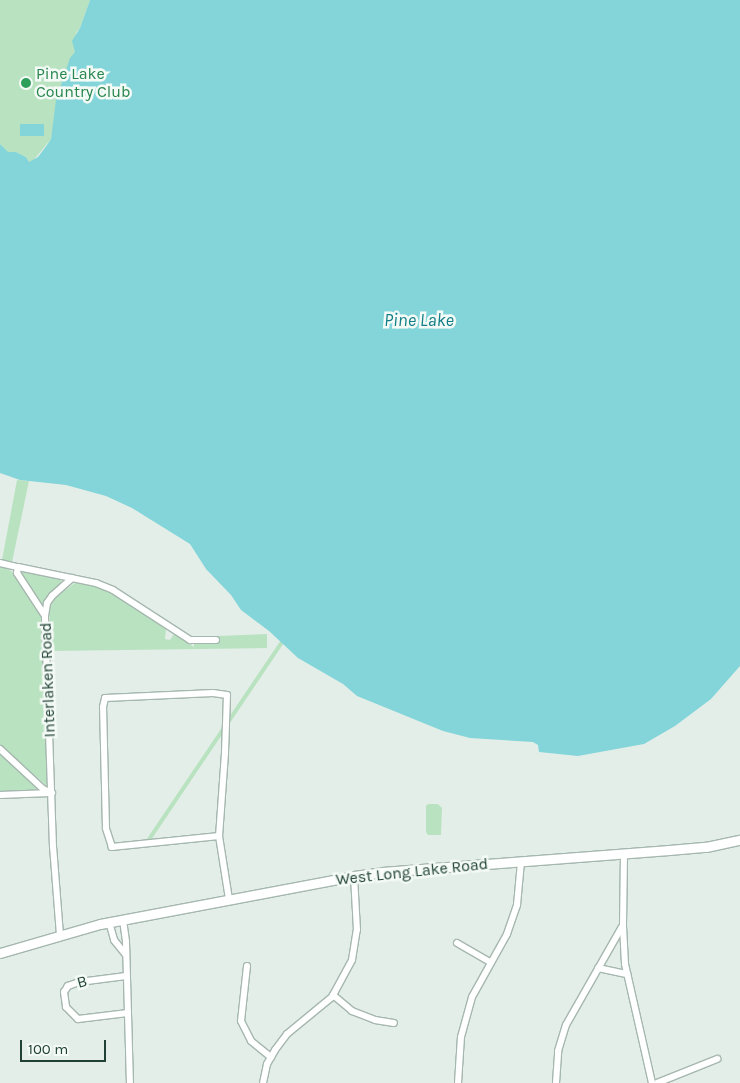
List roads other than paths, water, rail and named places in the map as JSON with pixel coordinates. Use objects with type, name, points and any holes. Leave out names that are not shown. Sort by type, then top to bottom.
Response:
[{"type":"main road","name":"West Long Lake Road","points":[[0,953],[109,922],[354,876],[382,872],[706,847],[740,840]]},
{"type":"street","points":[[0,563],[72,578],[114,590],[190,640],[216,640]]},
{"type":"street","points":[[18,567],[17,573],[45,616]]},
{"type":"street","name":"Interlaken Road","points":[[60,935],[45,616],[47,603],[72,578]]},
{"type":"street","points":[[219,836],[112,847],[106,828],[103,707],[105,698],[204,693],[227,695],[226,753],[219,836],[229,899]]},
{"type":"street","points":[[0,749],[43,789],[52,793]]},
{"type":"street","points":[[0,796],[52,793]]},
{"type":"street","points":[[624,854],[623,926],[627,974],[652,1083]]},
{"type":"street","points":[[458,1083],[461,1036],[472,997],[507,934],[518,905],[520,862]]},
{"type":"street","points":[[263,1083],[267,1064],[287,1034],[333,995],[352,960],[356,941],[354,876]]},
{"type":"street","points":[[123,920],[130,1083]]},
{"type":"street","points":[[109,922],[114,940],[126,955]]},
{"type":"street","points":[[556,1083],[558,1052],[566,1025],[623,926]]},
{"type":"street","points":[[457,943],[490,962]]},
{"type":"street","points":[[247,966],[241,1021],[251,1041],[271,1057]]},
{"type":"street","points":[[598,968],[627,974]]},
{"type":"street","name":"B","points":[[126,976],[104,977],[79,982],[68,986],[64,992],[66,1007],[78,1019],[128,1013]]},
{"type":"street","points":[[333,995],[352,1011],[375,1020],[394,1023]]},
{"type":"street","points":[[657,1083],[717,1059]]},
{"type":"water","name":"Pine Lake","points":[[90,0],[740,0],[740,666],[711,699],[675,726],[644,744],[578,756],[539,752],[538,745],[533,742],[470,738],[443,731],[357,696],[343,684],[298,658],[269,631],[241,610],[231,595],[206,569],[190,544],[132,508],[106,496],[66,485],[20,480],[0,473],[0,144],[8,152],[16,152],[26,157],[29,162],[38,157],[51,139],[56,100],[70,58],[75,52],[72,41],[80,28]]},
{"type":"water","points":[[20,124],[44,124],[44,136],[20,136]]},
{"type":"place","name":"Pine Lake Country Club","points":[[26,83]]}]
